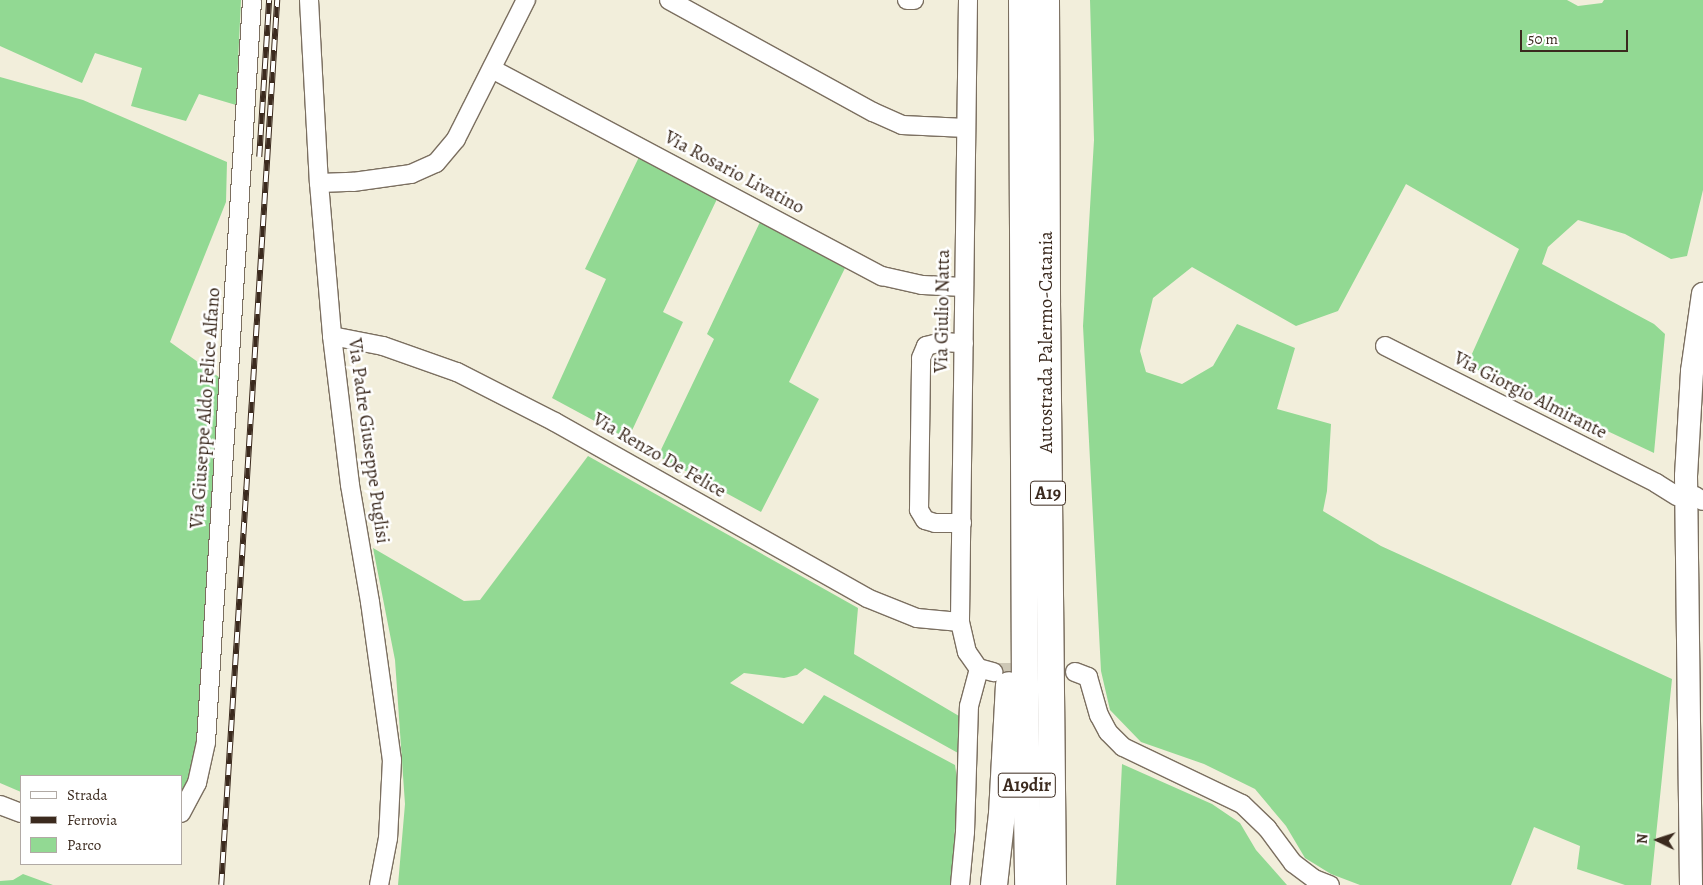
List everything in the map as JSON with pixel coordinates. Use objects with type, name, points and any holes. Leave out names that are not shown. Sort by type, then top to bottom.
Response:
[{"type":"highway","name":"Autostrada Palermo-Catania","points":[[1022,0],[1024,452],[1038,684]]},
{"type":"highway","name":"Autostrada Palermo-Catania","points":[[1038,684],[1047,302],[1046,0]]},
{"type":"highway","points":[[1047,302],[1066,885]]},
{"type":"highway","points":[[994,885],[1002,814],[1007,729],[1012,561],[1024,452]]},
{"type":"highway","name":"A19dir","points":[[1028,885],[1038,684]]},
{"type":"highway","name":"A19dir","points":[[1038,684],[1054,885]]},
{"type":"main road","points":[[1692,885],[1686,476],[1692,371],[1703,294]]},
{"type":"street","name":"Via Giuseppe Aldo Felice Alfano","points":[[182,811],[197,783],[206,742],[252,0]]},
{"type":"street","name":"Via Padre Giuseppe Puglisi","points":[[310,0],[319,183],[332,336],[350,485],[370,602],[392,760],[388,838],[379,885]]},
{"type":"street","points":[[319,183],[353,182],[411,174],[436,164],[456,140],[526,0]]},
{"type":"street","points":[[669,0],[872,112],[902,125],[966,128]]},
{"type":"street","points":[[898,0],[914,0]]},
{"type":"street","name":"Via Giulio Natta","points":[[960,885],[965,832],[969,706],[986,670],[967,652],[960,622],[968,0]]},
{"type":"street","name":"Via Rosario Livatino","points":[[492,69],[882,276],[922,285],[964,287]]},
{"type":"street","name":"Via Renzo De Felice","points":[[332,336],[383,346],[457,372],[555,422],[867,598],[918,618],[960,622]]},
{"type":"street","points":[[962,523],[935,523],[924,520],[920,510],[922,358],[926,346],[942,342],[964,342]]},
{"type":"street","name":"Via Giorgio Almirante","points":[[1385,346],[1677,493]]},
{"type":"street","points":[[1075,672],[1088,677],[1099,715],[1108,732],[1123,747],[1242,804],[1267,828],[1293,863],[1314,879],[1330,885]]},
{"type":"street","points":[[0,805],[20,813]]},
{"type":"green space","points":[[0,0],[241,0],[236,105],[199,94],[186,121],[131,106],[142,68],[95,53],[82,83],[0,46]]},
{"type":"green space","points":[[1090,0],[1567,0],[1578,6],[1602,3],[1604,0],[1703,0],[1703,190],[1687,256],[1671,259],[1625,234],[1578,220],[1548,247],[1542,264],[1654,324],[1665,334],[1654,453],[1467,365],[1519,249],[1406,184],[1338,311],[1296,326],[1192,267],[1153,298],[1140,351],[1146,372],[1182,384],[1213,366],[1237,324],[1295,348],[1277,409],[1331,424],[1327,491],[1323,511],[1381,546],[1672,679],[1651,885],[1625,885],[1577,869],[1580,846],[1534,827],[1511,885],[1360,885],[1331,874],[1305,858],[1286,826],[1255,789],[1204,764],[1141,742],[1110,710],[1101,671],[1083,326],[1094,140]]},
{"type":"green space","points":[[0,77],[83,100],[227,162],[226,202],[170,342],[223,380],[204,680],[196,753],[182,796],[182,775],[20,775],[20,792],[0,783]]},
{"type":"green space","points":[[639,157],[717,199],[663,312],[683,322],[628,439],[552,398],[606,279],[585,269]]},
{"type":"green space","points":[[760,222],[845,268],[789,382],[819,399],[761,512],[658,456],[714,339],[707,334]]},
{"type":"green space","points":[[588,456],[858,608],[854,654],[959,716],[958,753],[805,668],[797,675],[784,678],[744,673],[730,683],[803,724],[824,695],[955,765],[958,786],[951,885],[398,885],[405,804],[395,660],[373,548],[464,601],[480,600]]},
{"type":"green space","points":[[1122,764],[1212,804],[1240,823],[1256,850],[1287,885],[1116,885]]},
{"type":"green space","points":[[23,874],[53,885],[0,885],[0,881],[13,880]]},
{"type":"tunnel","points":[[993,672],[1075,672]]},
{"type":"railway","points":[[259,157],[269,0]]},
{"type":"railway","points":[[221,885],[277,0]]}]
